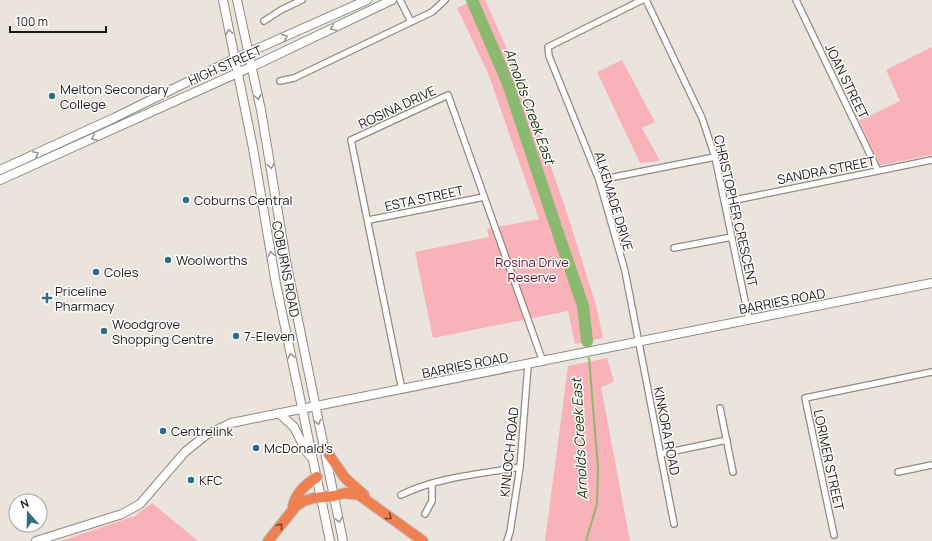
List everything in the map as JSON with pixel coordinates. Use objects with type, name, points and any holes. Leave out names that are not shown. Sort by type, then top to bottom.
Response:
[{"type":"highway","points":[[326,449],[345,478],[375,506]]},
{"type":"highway","points":[[293,510],[293,501],[299,492],[317,477]]},
{"type":"highway","points":[[268,541],[293,510],[304,501],[345,493],[354,494],[375,506],[423,541]]},
{"type":"main road","name":"COBURNS ROAD","points":[[223,0],[253,148],[276,281],[301,408],[314,459],[330,541]]},
{"type":"main road","name":"COBURNS ROAD","points":[[237,0],[250,52],[290,280],[314,406],[326,449],[343,541]]},
{"type":"main road","name":"HIGH STREET","points":[[0,170],[114,118],[234,59],[367,0]]},
{"type":"main road","name":"HIGH STREET","points":[[0,180],[237,73],[392,0]]},
{"type":"main road","points":[[276,281],[290,280]]},
{"type":"main road","name":"BARRIES ROAD","points":[[36,541],[122,514],[140,504],[185,452],[206,434],[231,423],[279,414],[301,408],[528,365],[932,283]]},
{"type":"main road","points":[[279,414],[294,427],[306,451],[314,459]]},
{"type":"street","points":[[264,21],[281,10],[302,0]]},
{"type":"street","points":[[400,0],[411,22]]},
{"type":"street","points":[[280,81],[294,78],[411,22],[437,9],[445,0]]},
{"type":"street","points":[[630,2],[642,0]]},
{"type":"street","name":"CHRISTOPHER CRESCENT","points":[[646,0],[702,118],[715,157],[749,320]]},
{"type":"street","name":"JOAN STREET","points":[[796,0],[878,171]]},
{"type":"street","name":"ALKEMADE DRIVE","points":[[630,2],[548,47],[549,56],[599,180],[625,271],[638,343]]},
{"type":"street","name":"ROSINA DRIVE","points":[[402,390],[369,220],[351,140],[448,95],[543,362]]},
{"type":"street","points":[[599,180],[715,157]]},
{"type":"street","name":"SANDRA STREET","points":[[725,202],[932,160]]},
{"type":"street","name":"ESTA STREET","points":[[369,220],[484,197]]},
{"type":"street","points":[[674,248],[732,237]]},
{"type":"street","name":"KINKORA ROAD","points":[[638,343],[674,524]]},
{"type":"street","name":"KINLOCH ROAD","points":[[507,541],[510,532],[520,467],[528,365]]},
{"type":"street","name":"LORIMER STREET","points":[[834,535],[805,398],[932,372]]},
{"type":"street","points":[[720,408],[733,472]]},
{"type":"street","points":[[660,454],[727,440]]},
{"type":"street","points":[[898,472],[932,465]]},
{"type":"street","points":[[401,496],[414,489],[432,483],[520,467]]},
{"type":"street","points":[[425,514],[432,501],[432,483]]},
{"type":"green space","name":"Rosina Drive Reserve","points":[[474,0],[485,0],[519,76],[567,213],[596,305],[603,338],[575,344],[568,311],[433,338],[415,252],[489,237],[487,229],[539,219],[488,73],[457,8]]},
{"type":"green space","points":[[932,47],[932,155],[880,165],[859,121],[900,101],[886,70]]},
{"type":"green space","points":[[622,60],[655,122],[642,128],[660,161],[640,163],[597,72]]},
{"type":"green space","points":[[607,358],[614,382],[601,387],[630,541],[545,541],[568,366]]},
{"type":"green space","points":[[152,503],[198,541],[61,541],[135,516]]},
{"type":"waterway","name":"Arnolds Creek East","points":[[472,0],[507,81],[555,224]]},
{"type":"waterway","name":"Arnolds Creek East","points":[[557,230],[583,306],[587,341]]},
{"type":"waterway","name":"Arnolds Creek East","points":[[587,341],[588,346]]},
{"type":"waterway","name":"Arnolds Creek East","points":[[586,541],[597,504],[598,468],[589,358]]},
{"type":"place","name":"Melton Secondary College","points":[[52,96]]},
{"type":"place","name":"Coburns Central","points":[[186,200]]},
{"type":"place","name":"Woolworths","points":[[168,260]]},
{"type":"place","name":"Coles","points":[[96,272]]},
{"type":"place","name":"Priceline Pharmacy","points":[[47,298]]},
{"type":"place","name":"Woodgrove Shopping Centre","points":[[104,331]]},
{"type":"place","name":"7-Eleven","points":[[236,336]]},
{"type":"place","name":"Centrelink","points":[[163,431]]},
{"type":"place","name":"McDonald's","points":[[256,448]]},
{"type":"place","name":"KFC","points":[[191,480]]}]
